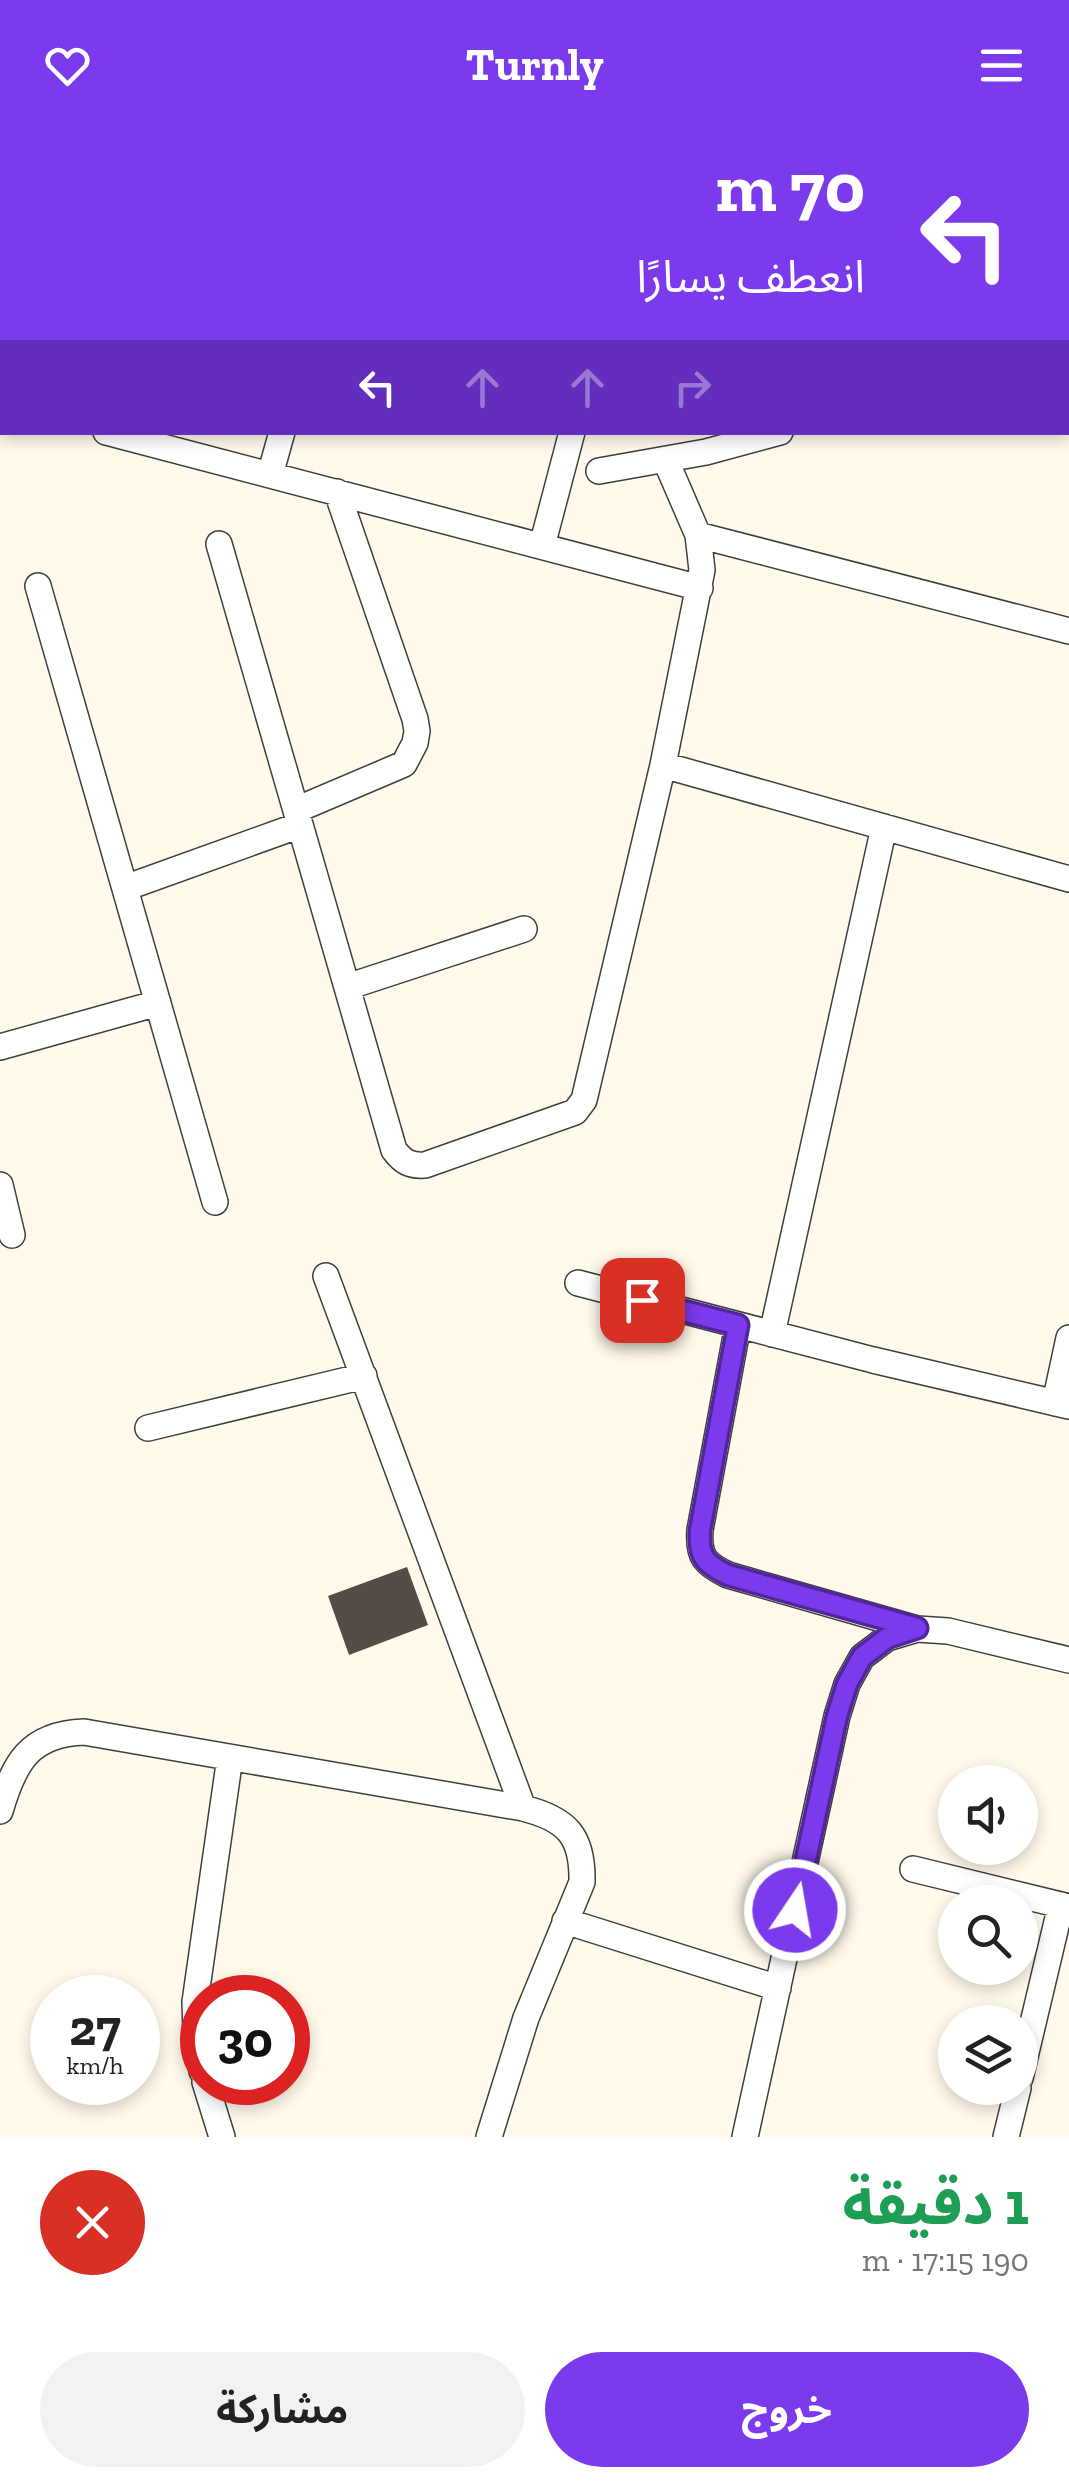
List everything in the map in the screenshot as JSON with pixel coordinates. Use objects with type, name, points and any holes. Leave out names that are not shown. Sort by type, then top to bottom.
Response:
[{"type":"street","points":[[117,435],[700,588]]},
{"type":"street","points":[[270,475],[281,435]]},
{"type":"street","points":[[542,546],[571,435]]},
{"type":"street","points":[[599,472],[768,435]]},
{"type":"street","points":[[219,544],[394,1150],[412,1166],[425,1166],[575,1112],[584,1100],[663,765],[700,588],[702,552],[698,535],[666,460]]},
{"type":"street","points":[[125,888],[298,818],[404,764],[411,754],[417,731],[415,719],[336,492]]},
{"type":"street","points":[[698,535],[1069,630]]},
{"type":"street","points":[[38,586],[215,1202]]},
{"type":"street","points":[[663,765],[1069,879]]},
{"type":"street","points":[[772,1334],[884,827]]},
{"type":"street","points":[[348,987],[524,929]]},
{"type":"street","points":[[0,1047],[158,1003]]},
{"type":"street","points":[[0,1185],[12,1235]]},
{"type":"street","points":[[326,1276],[523,1808]]},
{"type":"street","points":[[578,1283],[1062,1404],[1069,1338]]},
{"type":"street","points":[[738,1325],[700,1530],[699,1550],[710,1566],[728,1575],[917,1628],[948,1631],[1069,1660]]},
{"type":"street","points":[[148,1428],[364,1376]]},
{"type":"street","points":[[746,2137],[847,1684],[862,1657],[887,1638],[917,1628]]},
{"type":"street","points":[[0,1812],[12,1772],[22,1758],[50,1738],[66,1732],[84,1732],[549,1814],[565,1826],[576,1843],[582,1862],[582,1882],[526,2018],[489,2137]]},
{"type":"street","points":[[199,1975],[230,1756]]},
{"type":"street","points":[[913,1869],[1065,1906],[1038,2009]]},
{"type":"street","points":[[565,1921],[778,1988]]},
{"type":"street","points":[[212,2105],[222,2137]]},
{"type":"street","points":[[1006,2137],[1014,2105]]},
{"type":"building","points":[[407,1567],[428,1625],[349,1655],[328,1596]]},
{"type":"route","points":[[642,1300],[738,1325],[700,1530],[699,1550],[710,1566],[728,1575],[917,1628],[887,1638],[862,1657],[847,1684],[795,1910]]}]
